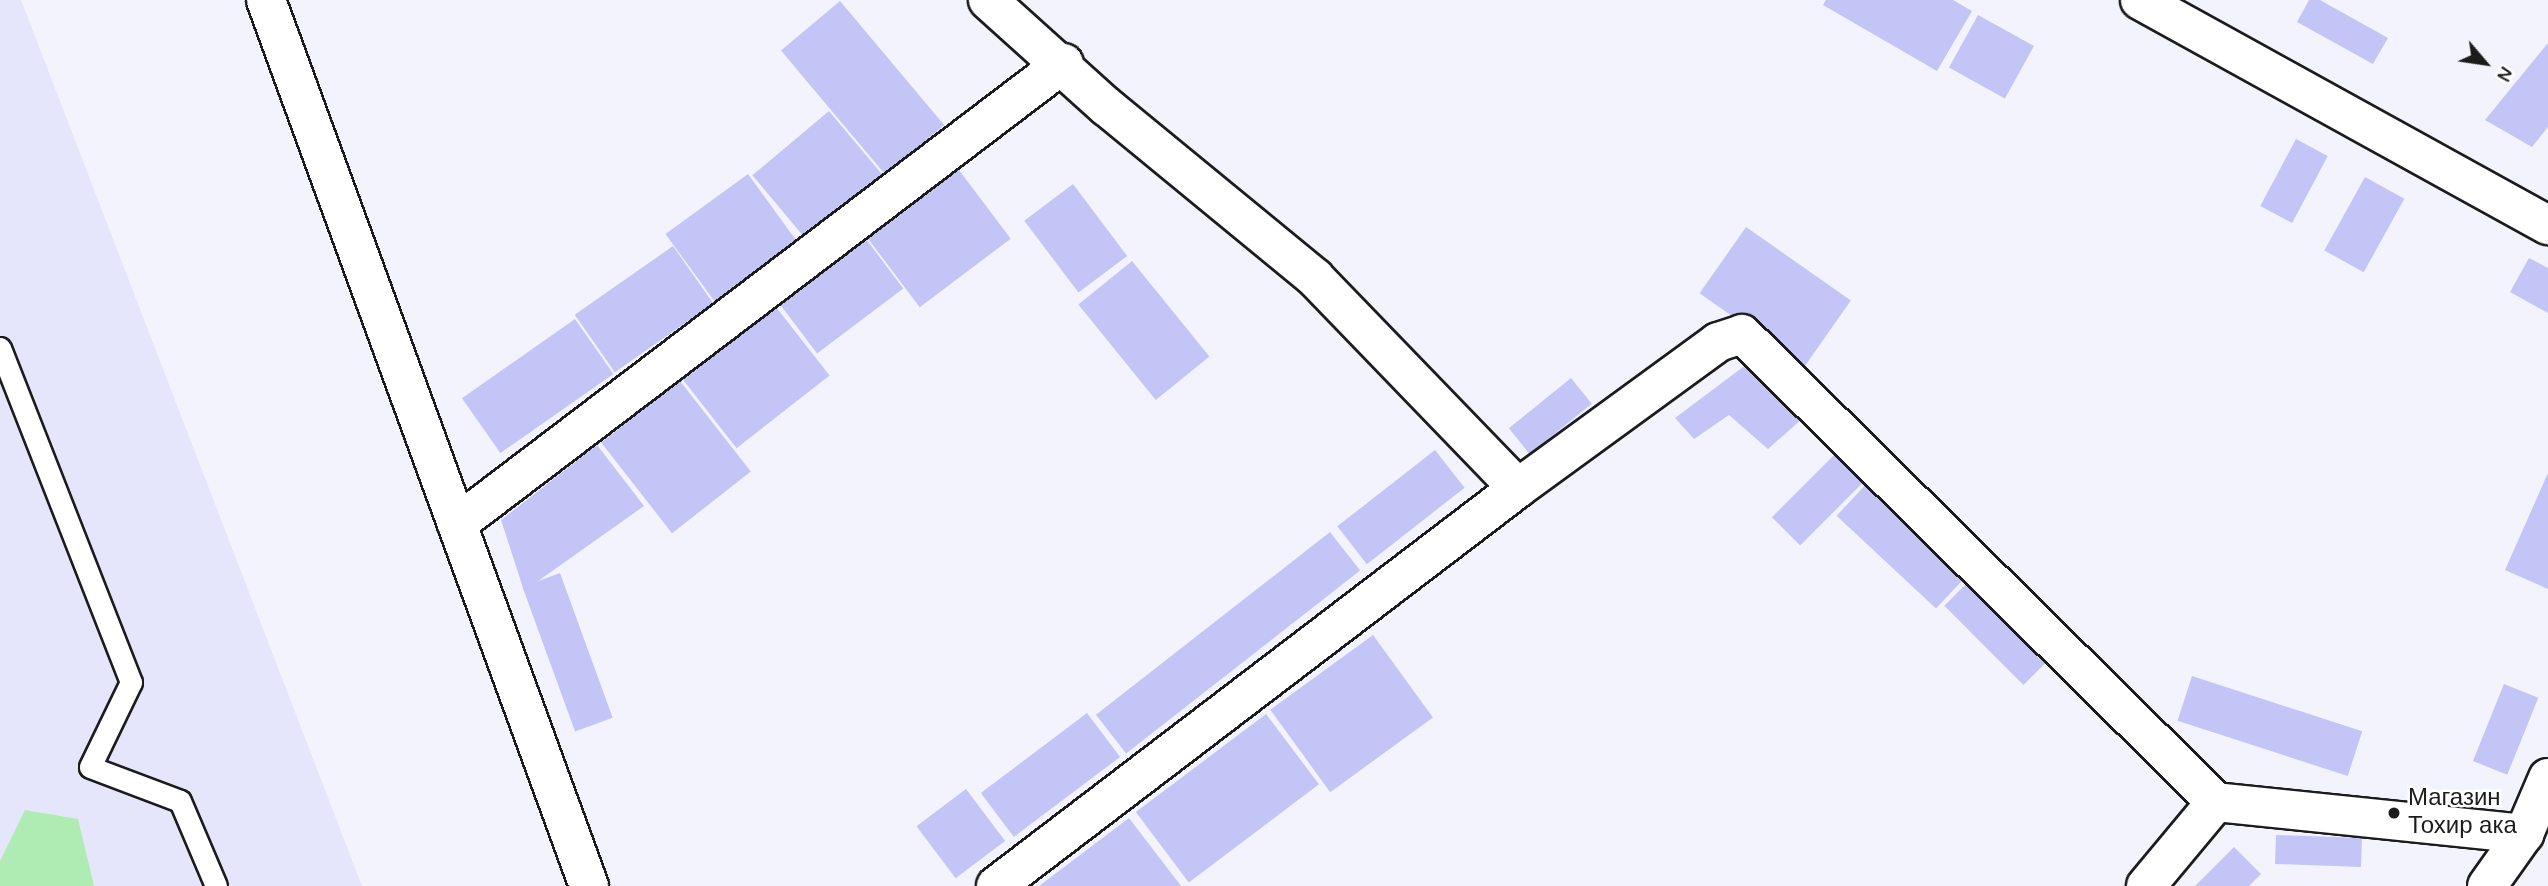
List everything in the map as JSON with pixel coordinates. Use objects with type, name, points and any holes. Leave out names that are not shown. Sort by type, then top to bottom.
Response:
[{"type":"street","points":[[267,0],[589,886]]},
{"type":"street","points":[[988,0],[1063,63],[1107,107],[1315,278],[1518,488]]},
{"type":"street","points":[[2140,0],[2548,225]]},
{"type":"street","points":[[457,524],[1063,63]]},
{"type":"street","points":[[996,886],[1518,488],[1718,342],[1742,334],[2216,802],[2524,834]]},
{"type":"street","points":[[2487,886],[2524,834],[2548,778]]},
{"type":"street","points":[[2146,886],[2216,802]]},
{"type":"lane","points":[[0,348],[131,682],[90,767],[180,801],[216,886]]},
{"type":"shaded area","points":[[0,0],[21,0],[362,886],[0,886]]},
{"type":"green space","points":[[25,810],[78,819],[94,886],[0,886],[0,861]]},
{"type":"building","points":[[1826,0],[1953,0],[1972,11],[1937,71],[1823,5]]},
{"type":"building","points":[[2309,0],[2320,0],[2388,38],[2373,64],[2297,22]]},
{"type":"building","points":[[840,1],[944,125],[885,175],[781,50]]},
{"type":"building","points":[[1978,15],[2034,46],[2005,99],[1949,67]]},
{"type":"building","points":[[2548,43],[2548,127],[2532,147],[2485,120]]},
{"type":"building","points":[[829,111],[884,177],[808,241],[752,175]]},
{"type":"building","points":[[2296,139],[2328,156],[2292,223],[2260,206]]},
{"type":"building","points":[[959,170],[1011,239],[920,307],[868,239]]},
{"type":"building","points":[[748,174],[797,241],[714,301],[665,234]]},
{"type":"building","points":[[2365,177],[2404,199],[2364,272],[2324,250]]},
{"type":"building","points":[[1073,184],[1127,256],[1078,293],[1024,221]]},
{"type":"building","points":[[1746,227],[1851,300],[1804,367],[1700,293]]},
{"type":"building","points":[[866,239],[903,289],[817,354],[780,304]]},
{"type":"building","points":[[673,246],[713,303],[615,372],[575,315]]},
{"type":"building","points":[[2529,258],[2548,268],[2548,313],[2510,292]]},
{"type":"building","points":[[1132,261],[1209,357],[1156,400],[1078,304]]},
{"type":"building","points":[[776,307],[830,376],[737,448],[683,380]]},
{"type":"building","points":[[575,319],[613,374],[500,453],[462,398]]},
{"type":"building","points":[[1747,364],[1803,418],[1768,449],[1729,415],[1694,439],[1675,418]]},
{"type":"building","points":[[1571,378],[1592,404],[1530,454],[1509,428]]},
{"type":"building","points":[[680,381],[751,472],[672,533],[601,443]]},
{"type":"building","points":[[597,445],[644,506],[524,591],[501,520]]},
{"type":"building","points":[[1435,450],[1465,488],[1367,564],[1337,526]]},
{"type":"building","points":[[1839,450],[1867,478],[1800,545],[1772,517]]},
{"type":"building","points":[[2548,473],[2548,589],[2505,570]]},
{"type":"building","points":[[1870,480],[1969,573],[1936,609],[1837,516]]},
{"type":"building","points":[[1330,532],[1360,571],[1126,753],[1096,715]]},
{"type":"building","points":[[560,573],[613,718],[575,731],[522,587]]},
{"type":"building","points":[[1974,576],[2053,655],[2023,685],[1944,606]]},
{"type":"building","points":[[1373,635],[1433,718],[1330,792],[1270,710]]},
{"type":"building","points":[[2192,676],[2362,731],[2348,776],[2177,721]]},
{"type":"building","points":[[2504,684],[2538,698],[2507,775],[2473,761]]},
{"type":"building","points":[[1087,713],[1120,757],[1014,837],[981,793]]},
{"type":"building","points":[[1266,714],[1319,784],[1189,882],[1136,812]]},
{"type":"building","points":[[966,789],[1005,841],[956,878],[916,826]]},
{"type":"building","points":[[1129,818],[1181,886],[1039,886]]},
{"type":"building","points":[[2276,835],[2362,838],[2361,867],[2275,864]]},
{"type":"building","points":[[2234,847],[2261,874],[2249,886],[2195,886]]},
{"type":"place","name":"Магазин Тохир ака","points":[[2394,813]]}]
